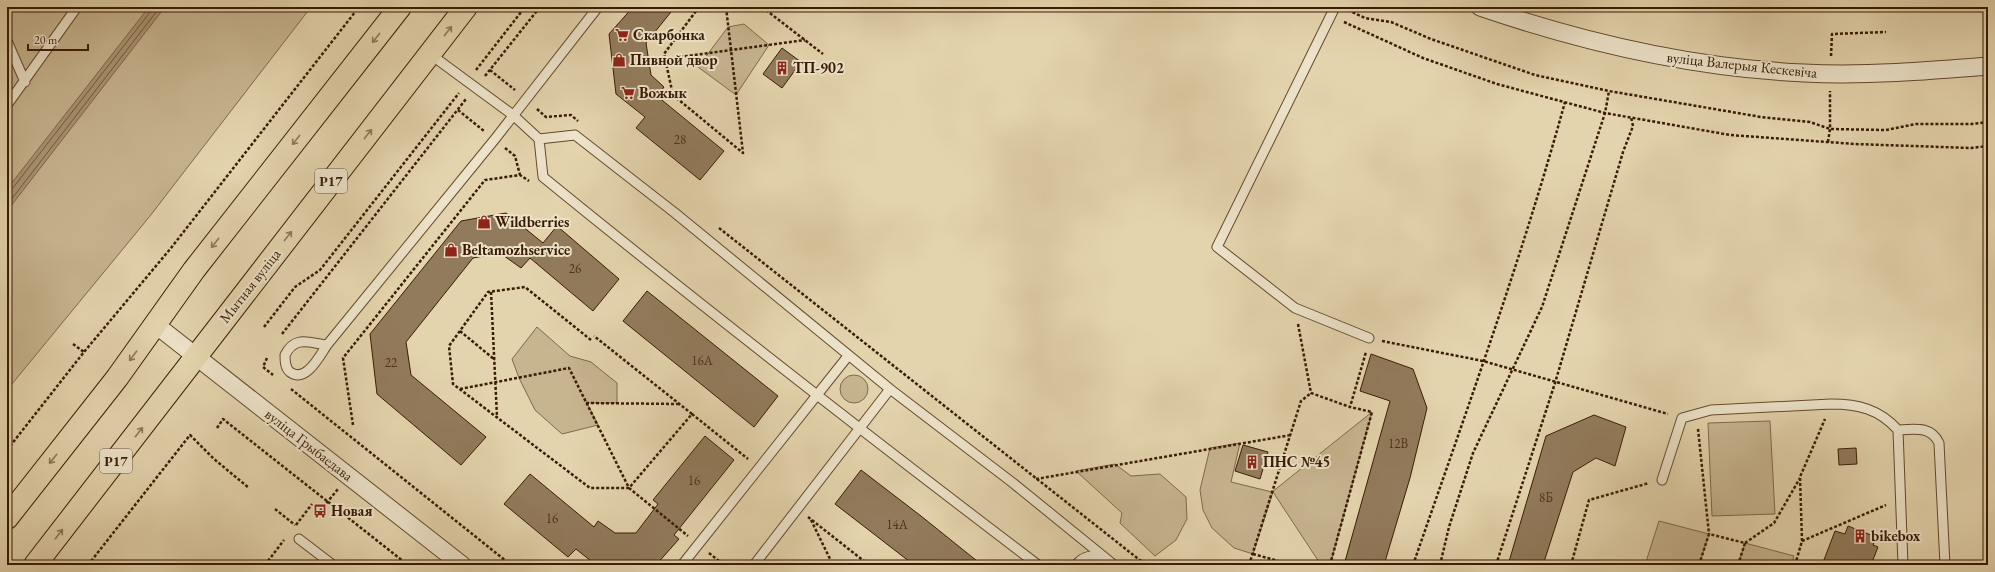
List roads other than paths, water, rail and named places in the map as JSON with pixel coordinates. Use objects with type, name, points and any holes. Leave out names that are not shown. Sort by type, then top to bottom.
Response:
[{"type":"highway","points":[[7,518],[156,325],[194,270],[400,7]]},
{"type":"highway","name":"Мытная вуліца","points":[[35,565],[466,7]]},
{"type":"street","name":"вуліца Валерыя Кескевіча","points":[[1480,7],[1518,20],[1628,50],[1659,57],[1719,66],[1804,73],[1917,72],[1988,66]]},
{"type":"street","name":"вуліца Грыбаедава","points":[[156,325],[462,565]]},
{"type":"lane","points":[[7,105],[25,82],[77,7]]},
{"type":"lane","points":[[327,345],[302,341],[296,342],[285,355],[286,368],[291,373],[304,374],[313,365],[327,345],[513,115],[598,7]]},
{"type":"lane","points":[[1335,7],[1217,247],[1295,308],[1369,338]]},
{"type":"lane","points":[[7,41],[25,82]]},
{"type":"lane","points":[[430,54],[513,115],[539,139],[543,177],[651,266],[860,430],[1038,565]]},
{"type":"lane","points":[[539,139],[575,134],[675,213],[848,356],[1013,483],[1112,564]]},
{"type":"lane","points":[[682,565],[818,396],[848,356]]},
{"type":"lane","points":[[754,565],[860,430],[890,389]]},
{"type":"lane","points":[[1662,480],[1682,418],[1711,410],[1831,404],[1847,404],[1872,409],[1898,430],[1903,565]]},
{"type":"lane","points":[[1898,430],[1918,429],[1929,431],[1936,437],[1939,443],[1945,565]]},
{"type":"lane","points":[[300,539],[333,565]]},
{"type":"lane","points":[[1076,565],[1086,557],[1094,556],[1102,557],[1112,564]]},
{"type":"water","points":[[149,7],[165,7],[7,211],[7,189]]},
{"type":"place","name":"Скарбонка","points":[[622,35]]},
{"type":"place","name":"Пивной двор","points":[[619,60]]},
{"type":"place","name":"ТП-902","points":[[782,68]]},
{"type":"place","name":"Вожык","points":[[628,93]]},
{"type":"place","name":"Wildberries","points":[[484,222]]},
{"type":"place","name":"Beltamozhservice","points":[[451,250]]},
{"type":"place","name":"ПНС №45","points":[[1252,462]]},
{"type":"place","name":"Новая","points":[[320,511]]},
{"type":"place","name":"bikebox","points":[[1860,536]]}]
